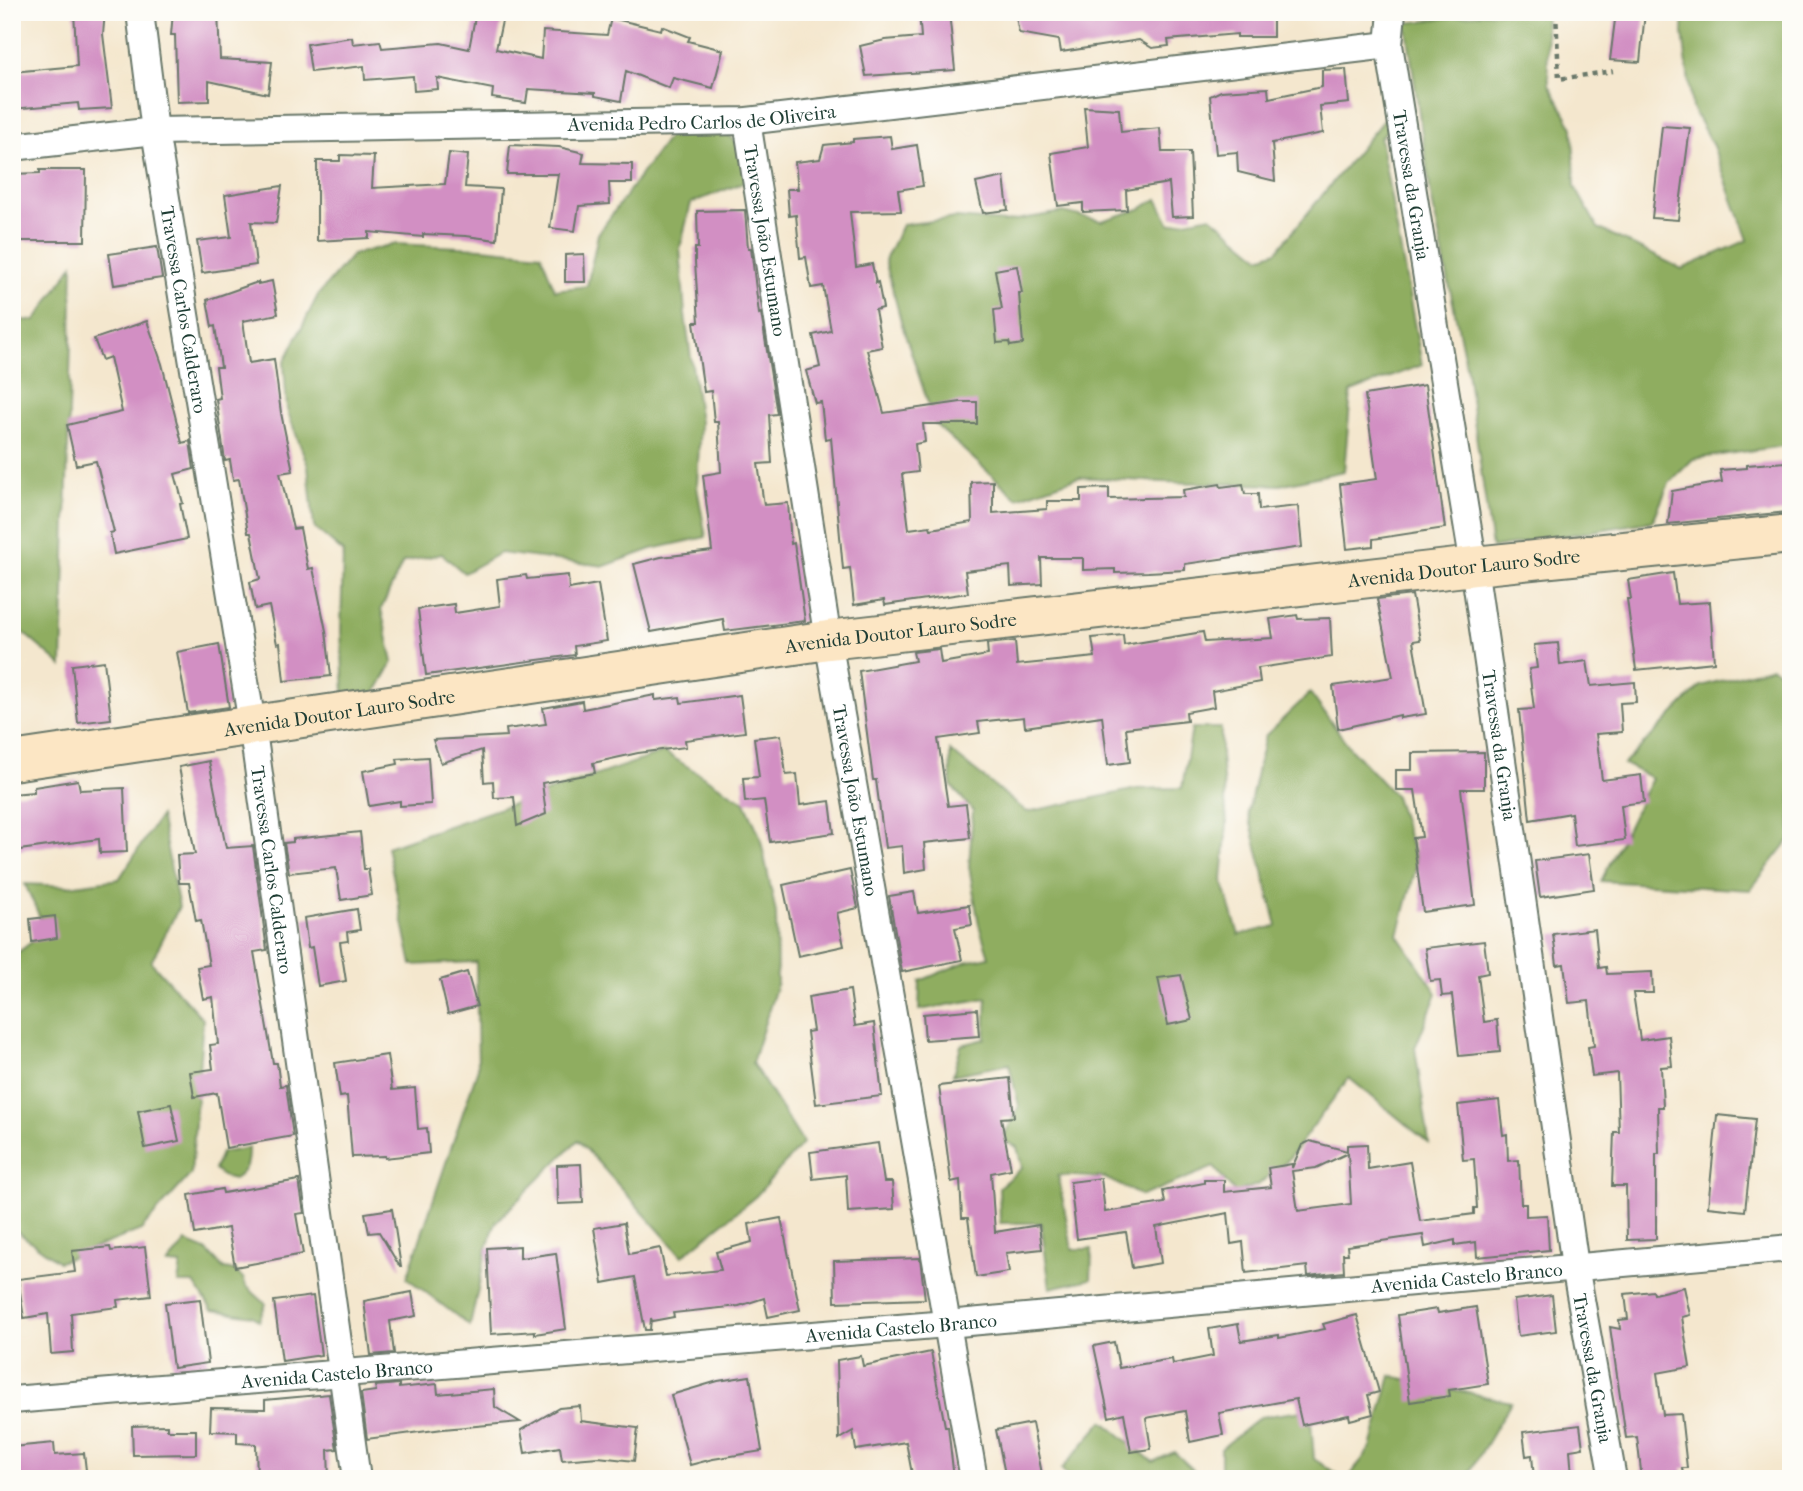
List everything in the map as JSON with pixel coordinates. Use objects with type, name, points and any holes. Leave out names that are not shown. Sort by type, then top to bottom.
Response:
[{"type":"street","name":"Travessa Carlos Calderaro","points":[[140,12],[155,131],[252,724],[357,1479]]},
{"type":"street","name":"Travessa da Granja","points":[[1392,12],[1389,46],[1474,566],[1575,1266],[1614,1479]]},
{"type":"street","name":"Avenida Pedro Carlos de Oliveira","points":[[12,147],[155,131],[747,121],[1389,46]]},
{"type":"street","name":"Travessa João Estumano","points":[[747,121],[828,640],[974,1479]]},
{"type":"street","name":"Avenida Doutor Lauro Sodre","points":[[12,761],[828,640],[1474,566],[1791,534]]},
{"type":"street","name":"Avenida Castelo Branco","points":[[12,1400],[947,1324],[1791,1248]]},
{"type":"path","points":[[1556,12],[1559,79],[1613,71]]},
{"type":"green space","points":[[1494,12],[1545,12],[1549,84],[1573,128],[1575,187],[1598,228],[1682,269],[1748,240],[1713,146],[1692,108],[1683,33],[1684,12],[1791,12],[1791,445],[1693,459],[1669,483],[1653,521],[1492,548],[1467,371],[1431,196],[1406,23]]},
{"type":"green space","points":[[1384,119],[1392,125],[1380,138],[1422,365],[1351,392],[1344,471],[1280,485],[1079,477],[1017,498],[935,424],[902,325],[885,260],[902,225],[956,218],[1005,222],[1063,212],[1101,221],[1140,209],[1157,199],[1170,224],[1211,216],[1260,257],[1277,251]]},
{"type":"green space","points":[[676,126],[720,126],[742,148],[756,178],[691,203],[680,248],[685,315],[700,422],[697,487],[706,537],[652,549],[605,566],[500,553],[464,573],[442,554],[403,562],[381,609],[393,662],[373,697],[344,693],[341,631],[343,552],[314,527],[308,466],[287,410],[284,363],[318,295],[352,255],[393,244],[541,254],[555,290],[587,286],[598,234]]},
{"type":"green space","points":[[73,265],[62,666],[12,623],[12,319],[35,321]]},
{"type":"green space","points":[[1772,667],[1791,679],[1791,838],[1750,890],[1601,881],[1652,778],[1624,764],[1701,686]]},
{"type":"green space","points":[[1310,693],[1351,749],[1395,796],[1417,864],[1398,935],[1437,993],[1415,1048],[1429,1143],[1349,1078],[1287,1161],[1259,1184],[1235,1193],[1214,1167],[1142,1196],[1105,1178],[1058,1175],[1072,1249],[1092,1249],[1091,1279],[1050,1288],[1041,1223],[1000,1223],[999,1187],[1022,1168],[1017,1147],[1002,1140],[1019,1106],[1009,1064],[953,1075],[961,1045],[985,1039],[987,998],[919,1010],[920,981],[965,962],[989,957],[979,925],[969,866],[973,811],[951,785],[950,751],[1027,812],[1137,789],[1182,788],[1192,728],[1221,728],[1227,823],[1222,880],[1239,935],[1277,926],[1248,812],[1265,736]]},
{"type":"green space","points":[[664,752],[745,802],[760,836],[776,913],[777,984],[752,1063],[803,1143],[756,1196],[682,1256],[578,1140],[496,1222],[487,1248],[470,1326],[407,1278],[478,1068],[476,962],[412,965],[387,847]]},
{"type":"green space","points":[[160,816],[179,907],[151,962],[203,1019],[191,1174],[141,1230],[59,1262],[12,1228],[12,957],[46,931],[25,884],[68,886],[119,879]]},
{"type":"green space","points":[[248,1148],[246,1166],[234,1179],[222,1176],[214,1170],[221,1153]]},
{"type":"green space","points":[[186,1242],[206,1250],[224,1269],[235,1271],[243,1278],[246,1286],[266,1304],[259,1321],[253,1316],[212,1310],[194,1283],[178,1283],[181,1265],[167,1264]]},
{"type":"green space","points":[[1391,1376],[1511,1402],[1468,1475],[1469,1479],[1348,1479],[1371,1447]]},
{"type":"green space","points":[[1310,1410],[1314,1459],[1345,1479],[1221,1478],[1221,1449],[1260,1417]]},
{"type":"green space","points":[[1103,1421],[1153,1462],[1174,1452],[1203,1479],[1069,1479],[1062,1469]]},
{"type":"building","points":[[74,12],[105,12],[103,34],[112,108],[79,110],[78,103],[12,109],[12,72],[77,66]]},
{"type":"building","points":[[173,12],[218,12],[220,59],[272,62],[268,94],[209,81],[209,101],[177,102],[175,35],[171,35]]},
{"type":"building","points":[[476,12],[504,12],[496,49],[541,59],[543,31],[607,35],[611,18],[661,30],[662,26],[690,37],[688,41],[723,50],[713,88],[673,78],[669,88],[626,71],[621,101],[595,96],[595,93],[528,89],[526,103],[492,98],[493,89],[437,78],[438,89],[414,91],[413,76],[365,80],[364,66],[311,72],[307,44],[352,37],[353,44],[380,41],[382,48],[441,43],[469,49]]},
{"type":"building","points":[[919,12],[949,12],[955,70],[866,76],[860,46],[885,40],[921,37]]},
{"type":"building","points":[[1015,12],[1273,12],[1273,37],[1237,37],[1237,34],[1168,40],[1169,46],[1152,48],[1139,40],[1061,52],[1059,40],[1019,33]]},
{"type":"building","points":[[1616,12],[1645,12],[1640,62],[1610,60]]},
{"type":"building","points":[[1346,69],[1349,103],[1320,106],[1323,133],[1272,143],[1275,181],[1238,172],[1237,152],[1216,154],[1210,96],[1221,91],[1268,88],[1269,98],[1322,87],[1322,70]]},
{"type":"building","points":[[1084,107],[1119,109],[1121,132],[1160,128],[1162,152],[1190,152],[1193,216],[1172,217],[1169,183],[1126,190],[1127,210],[1083,212],[1083,203],[1058,206],[1051,153],[1088,147]]},
{"type":"building","points":[[1662,126],[1690,128],[1678,220],[1652,218]]},
{"type":"building","points":[[890,136],[892,149],[917,145],[923,186],[898,190],[901,211],[850,212],[856,267],[872,264],[883,308],[875,310],[882,347],[867,350],[884,413],[977,402],[977,424],[923,424],[925,442],[915,444],[918,472],[902,474],[909,529],[930,526],[931,529],[972,522],[971,482],[993,481],[993,513],[1047,509],[1047,501],[1081,501],[1081,489],[1109,488],[1109,499],[1184,497],[1183,490],[1220,484],[1221,487],[1243,484],[1245,494],[1258,494],[1259,510],[1298,506],[1302,547],[1185,564],[1185,570],[1148,572],[1083,570],[1083,558],[1041,558],[1042,584],[1011,586],[1010,566],[965,571],[968,593],[885,605],[884,600],[854,605],[850,568],[843,569],[831,438],[825,439],[821,402],[815,403],[806,371],[820,367],[813,335],[831,331],[823,286],[811,288],[806,257],[800,258],[796,215],[789,216],[787,189],[798,189],[795,162],[820,159],[824,145]]},
{"type":"building","points":[[510,145],[559,147],[584,153],[582,163],[632,164],[632,183],[609,183],[610,204],[579,206],[575,231],[550,228],[558,174],[507,174]]},
{"type":"building","points":[[449,153],[468,155],[465,187],[501,189],[497,240],[369,232],[369,238],[317,241],[317,161],[340,161],[340,155],[374,156],[372,188],[445,184]]},
{"type":"building","points":[[40,170],[86,170],[85,241],[12,241],[12,174],[40,173]]},
{"type":"building","points":[[1004,177],[1008,210],[983,213],[976,183]]},
{"type":"building","points":[[282,186],[276,223],[251,222],[256,265],[202,273],[197,241],[231,237],[225,195]]},
{"type":"building","points":[[745,210],[748,248],[751,248],[759,314],[761,313],[777,414],[769,415],[772,463],[758,464],[764,505],[788,503],[791,544],[794,543],[805,621],[725,631],[723,619],[651,632],[634,564],[661,557],[712,551],[703,475],[721,472],[718,422],[714,422],[711,391],[704,392],[694,322],[699,322],[695,262],[695,248],[698,248],[697,211]]},
{"type":"building","points":[[157,247],[162,278],[114,285],[109,254]]},
{"type":"building","points":[[584,254],[585,282],[565,282],[565,255]]},
{"type":"building","points":[[1017,266],[1022,293],[1019,293],[1023,344],[1010,346],[1009,342],[997,343],[994,310],[1002,309],[995,270]]},
{"type":"building","points":[[272,281],[278,314],[243,321],[249,363],[274,359],[281,413],[293,471],[280,473],[293,529],[300,528],[308,569],[313,568],[326,631],[331,676],[284,681],[280,643],[277,644],[269,606],[255,609],[250,582],[260,579],[251,533],[248,533],[239,479],[233,480],[230,460],[225,461],[216,399],[220,398],[216,367],[221,367],[215,326],[212,327],[207,300],[258,282]]},
{"type":"building","points":[[147,321],[162,364],[182,443],[190,441],[194,469],[175,474],[183,503],[180,504],[187,539],[114,554],[110,533],[114,532],[96,461],[76,465],[67,425],[122,412],[110,357],[102,360],[94,339]]},
{"type":"building","points":[[1425,385],[1445,528],[1373,539],[1373,546],[1347,549],[1340,484],[1377,479],[1365,395]]},
{"type":"building","points":[[1786,462],[1788,512],[1668,524],[1672,491],[1722,482],[1720,470]]},
{"type":"building","points":[[1673,573],[1677,604],[1710,602],[1714,662],[1636,670],[1627,599],[1631,599],[1628,580]]},
{"type":"building","points":[[526,575],[527,579],[568,575],[569,589],[598,584],[607,641],[574,646],[575,655],[426,675],[418,609],[454,604],[455,613],[500,606],[497,579]]},
{"type":"building","points":[[1412,595],[1420,640],[1413,641],[1426,714],[1400,718],[1400,715],[1338,729],[1333,686],[1393,677],[1377,599]]},
{"type":"building","points":[[1297,615],[1298,619],[1330,618],[1332,657],[1258,668],[1260,682],[1212,691],[1214,707],[1186,712],[1187,721],[1126,728],[1130,762],[1108,765],[1102,716],[1025,727],[1024,717],[978,722],[980,733],[938,739],[948,806],[966,804],[970,838],[924,843],[926,869],[904,873],[902,846],[885,848],[859,671],[915,661],[913,652],[939,649],[941,663],[988,655],[987,644],[1015,641],[1017,665],[1095,657],[1092,638],[1123,635],[1124,645],[1203,632],[1205,642],[1273,638],[1270,619]]},
{"type":"building","points":[[1558,643],[1560,665],[1587,661],[1591,686],[1635,682],[1636,702],[1620,703],[1622,732],[1596,734],[1602,780],[1641,775],[1644,802],[1621,805],[1625,840],[1575,846],[1571,813],[1530,820],[1519,710],[1534,709],[1529,669],[1537,668],[1534,645]]},
{"type":"building","points":[[219,644],[229,707],[188,713],[177,652]]},
{"type":"building","points":[[104,661],[111,719],[78,723],[72,665]]},
{"type":"building","points":[[655,695],[655,700],[680,697],[681,703],[740,695],[745,732],[685,740],[686,747],[638,753],[593,763],[595,773],[542,783],[546,814],[517,826],[514,797],[494,798],[493,781],[484,782],[482,750],[441,763],[433,740],[507,736],[506,729],[546,724],[543,708],[582,701],[583,709]]},
{"type":"building","points":[[781,735],[786,775],[797,774],[800,805],[830,801],[834,833],[770,842],[764,800],[745,802],[743,778],[759,777],[754,738]]},
{"type":"building","points":[[1484,752],[1484,789],[1461,789],[1475,905],[1423,912],[1413,838],[1422,837],[1415,790],[1396,790],[1396,770],[1412,770],[1412,753]]},
{"type":"building","points":[[428,757],[431,804],[400,806],[400,801],[369,806],[363,771],[398,764],[397,759]]},
{"type":"building","points":[[209,761],[226,848],[253,846],[267,950],[254,952],[273,1063],[277,1063],[280,1086],[286,1085],[293,1136],[226,1148],[217,1093],[194,1097],[190,1072],[213,1069],[210,1045],[218,1044],[213,997],[203,999],[197,967],[209,965],[201,920],[196,921],[189,883],[179,883],[177,855],[195,854],[179,767]]},
{"type":"building","points":[[78,780],[80,790],[124,788],[127,852],[100,853],[99,839],[12,851],[12,794],[34,792],[34,787]]},
{"type":"building","points":[[360,832],[364,869],[368,869],[372,895],[341,900],[336,868],[289,873],[284,843],[293,842],[293,839]]},
{"type":"building","points":[[1589,854],[1594,889],[1540,897],[1535,861]]},
{"type":"building","points":[[850,870],[858,908],[837,913],[844,946],[798,956],[783,885]]},
{"type":"building","points":[[914,892],[918,913],[969,905],[972,925],[955,928],[962,960],[902,972],[889,896]]},
{"type":"building","points":[[357,909],[360,930],[347,932],[348,941],[340,942],[346,981],[318,986],[312,947],[308,948],[304,918]]},
{"type":"building","points":[[55,916],[57,938],[32,942],[30,919]]},
{"type":"building","points":[[1595,929],[1599,968],[1606,967],[1607,974],[1652,972],[1653,993],[1633,993],[1640,1040],[1669,1036],[1672,1066],[1661,1067],[1663,1107],[1658,1107],[1656,1239],[1627,1240],[1626,1186],[1612,1186],[1614,1132],[1619,1132],[1617,1073],[1592,1076],[1588,1047],[1594,1046],[1589,1001],[1569,1003],[1564,964],[1557,965],[1553,934]]},
{"type":"building","points":[[1484,941],[1488,973],[1478,975],[1484,1022],[1497,1020],[1500,1052],[1459,1056],[1452,995],[1442,996],[1440,980],[1430,981],[1425,948]]},
{"type":"building","points":[[467,972],[477,1006],[448,1014],[440,980]]},
{"type":"building","points":[[1181,975],[1192,1020],[1168,1025],[1158,978]]},
{"type":"building","points":[[850,990],[855,1026],[874,1023],[882,1096],[816,1104],[807,1032],[813,1031],[808,997]]},
{"type":"building","points":[[977,1009],[979,1036],[925,1040],[923,1014]]},
{"type":"building","points":[[387,1055],[392,1090],[415,1088],[418,1129],[427,1128],[429,1153],[385,1158],[352,1157],[347,1096],[340,1097],[335,1063]]},
{"type":"building","points":[[1010,1078],[1014,1117],[1001,1118],[1011,1169],[991,1173],[995,1232],[1039,1225],[1042,1249],[1006,1253],[1009,1272],[976,1277],[968,1218],[962,1218],[960,1180],[951,1182],[939,1086]]},
{"type":"building","points":[[1499,1100],[1503,1135],[1507,1134],[1508,1161],[1519,1160],[1521,1204],[1526,1204],[1526,1216],[1547,1215],[1549,1250],[1477,1257],[1476,1242],[1455,1245],[1455,1240],[1425,1247],[1423,1235],[1347,1246],[1348,1254],[1343,1254],[1344,1272],[1308,1276],[1307,1266],[1246,1273],[1243,1242],[1231,1244],[1228,1213],[1156,1227],[1161,1263],[1132,1268],[1126,1232],[1077,1239],[1070,1182],[1101,1178],[1105,1212],[1165,1203],[1163,1191],[1204,1183],[1204,1180],[1224,1180],[1224,1192],[1271,1187],[1268,1168],[1292,1164],[1292,1168],[1302,1145],[1310,1141],[1347,1151],[1347,1145],[1367,1144],[1368,1169],[1410,1162],[1420,1221],[1474,1214],[1474,1208],[1477,1208],[1474,1159],[1463,1160],[1458,1105]],"holes":[[[1348,1153],[1351,1204],[1298,1211],[1292,1171],[1316,1168]]]},
{"type":"building","points":[[171,1104],[179,1141],[145,1148],[138,1111]]},
{"type":"building","points":[[1717,1115],[1755,1119],[1745,1211],[1708,1207]]},
{"type":"building","points":[[878,1143],[884,1182],[892,1182],[894,1209],[848,1212],[846,1175],[813,1179],[810,1152]]},
{"type":"building","points":[[581,1164],[583,1203],[558,1204],[557,1165]]},
{"type":"building","points":[[299,1180],[304,1213],[296,1214],[303,1254],[235,1267],[228,1228],[195,1234],[189,1195],[222,1189],[223,1193]]},
{"type":"building","points":[[392,1209],[401,1267],[379,1232],[369,1233],[365,1213]]},
{"type":"building","points":[[781,1218],[800,1310],[768,1317],[764,1298],[739,1306],[673,1313],[674,1317],[652,1321],[651,1318],[650,1330],[645,1330],[635,1277],[603,1283],[594,1228],[624,1223],[629,1254],[660,1248],[666,1276],[721,1270],[716,1252],[752,1242],[749,1224]]},
{"type":"building","points":[[520,1246],[520,1258],[556,1253],[566,1329],[535,1334],[535,1331],[491,1334],[487,1248]]},
{"type":"building","points":[[110,1247],[111,1251],[145,1247],[151,1296],[117,1300],[118,1307],[71,1313],[73,1352],[51,1354],[48,1314],[24,1318],[18,1279],[75,1272],[72,1251]]},
{"type":"building","points":[[920,1258],[925,1299],[835,1302],[834,1261]]},
{"type":"building","points":[[1684,1287],[1690,1315],[1682,1317],[1690,1367],[1657,1373],[1663,1415],[1681,1414],[1687,1468],[1682,1468],[1684,1479],[1642,1479],[1637,1437],[1626,1438],[1610,1327],[1620,1329],[1619,1320],[1628,1319],[1625,1294],[1653,1291],[1654,1294]]},
{"type":"building","points":[[412,1292],[416,1316],[390,1321],[394,1353],[371,1355],[364,1301]]},
{"type":"building","points":[[1552,1295],[1556,1331],[1518,1336],[1514,1300]]},
{"type":"building","points":[[313,1296],[321,1355],[282,1361],[274,1301]]},
{"type":"building","points":[[200,1299],[208,1363],[173,1368],[165,1303]]},
{"type":"building","points":[[1476,1307],[1488,1384],[1449,1390],[1450,1396],[1410,1402],[1398,1315]]},
{"type":"building","points":[[1357,1315],[1379,1392],[1368,1395],[1373,1414],[1350,1420],[1349,1415],[1302,1425],[1296,1399],[1219,1413],[1223,1435],[1190,1442],[1185,1411],[1146,1418],[1151,1449],[1131,1452],[1124,1413],[1109,1417],[1094,1346],[1114,1342],[1119,1368],[1172,1359],[1173,1364],[1213,1356],[1209,1329],[1238,1324],[1241,1341],[1279,1335],[1279,1338],[1325,1329],[1323,1324]]},
{"type":"building","points":[[931,1352],[945,1426],[948,1426],[954,1479],[913,1479],[906,1442],[856,1450],[853,1431],[839,1439],[837,1360],[861,1356],[863,1366]]},
{"type":"building","points":[[750,1376],[762,1451],[690,1465],[671,1395],[718,1381]]},
{"type":"building","points":[[399,1384],[399,1388],[437,1384],[438,1394],[494,1389],[495,1407],[520,1422],[367,1439],[361,1393],[376,1391],[375,1386]]},
{"type":"building","points":[[329,1394],[337,1449],[328,1450],[329,1479],[257,1479],[256,1444],[237,1443],[237,1432],[210,1431],[211,1408],[265,1409],[265,1400]]},
{"type":"building","points":[[580,1406],[581,1421],[638,1428],[634,1461],[598,1457],[562,1460],[560,1447],[525,1453],[521,1430],[559,1408]]},
{"type":"building","points":[[1032,1423],[1043,1479],[1006,1479],[996,1430]]},
{"type":"building","points":[[167,1425],[167,1430],[196,1430],[196,1454],[133,1455],[132,1426]]},
{"type":"building","points":[[1580,1425],[1583,1448],[1570,1450],[1572,1476],[1534,1479],[1532,1455],[1526,1456],[1523,1432]]},
{"type":"building","points":[[54,1443],[55,1455],[84,1453],[87,1479],[14,1479],[12,1447]]}]
